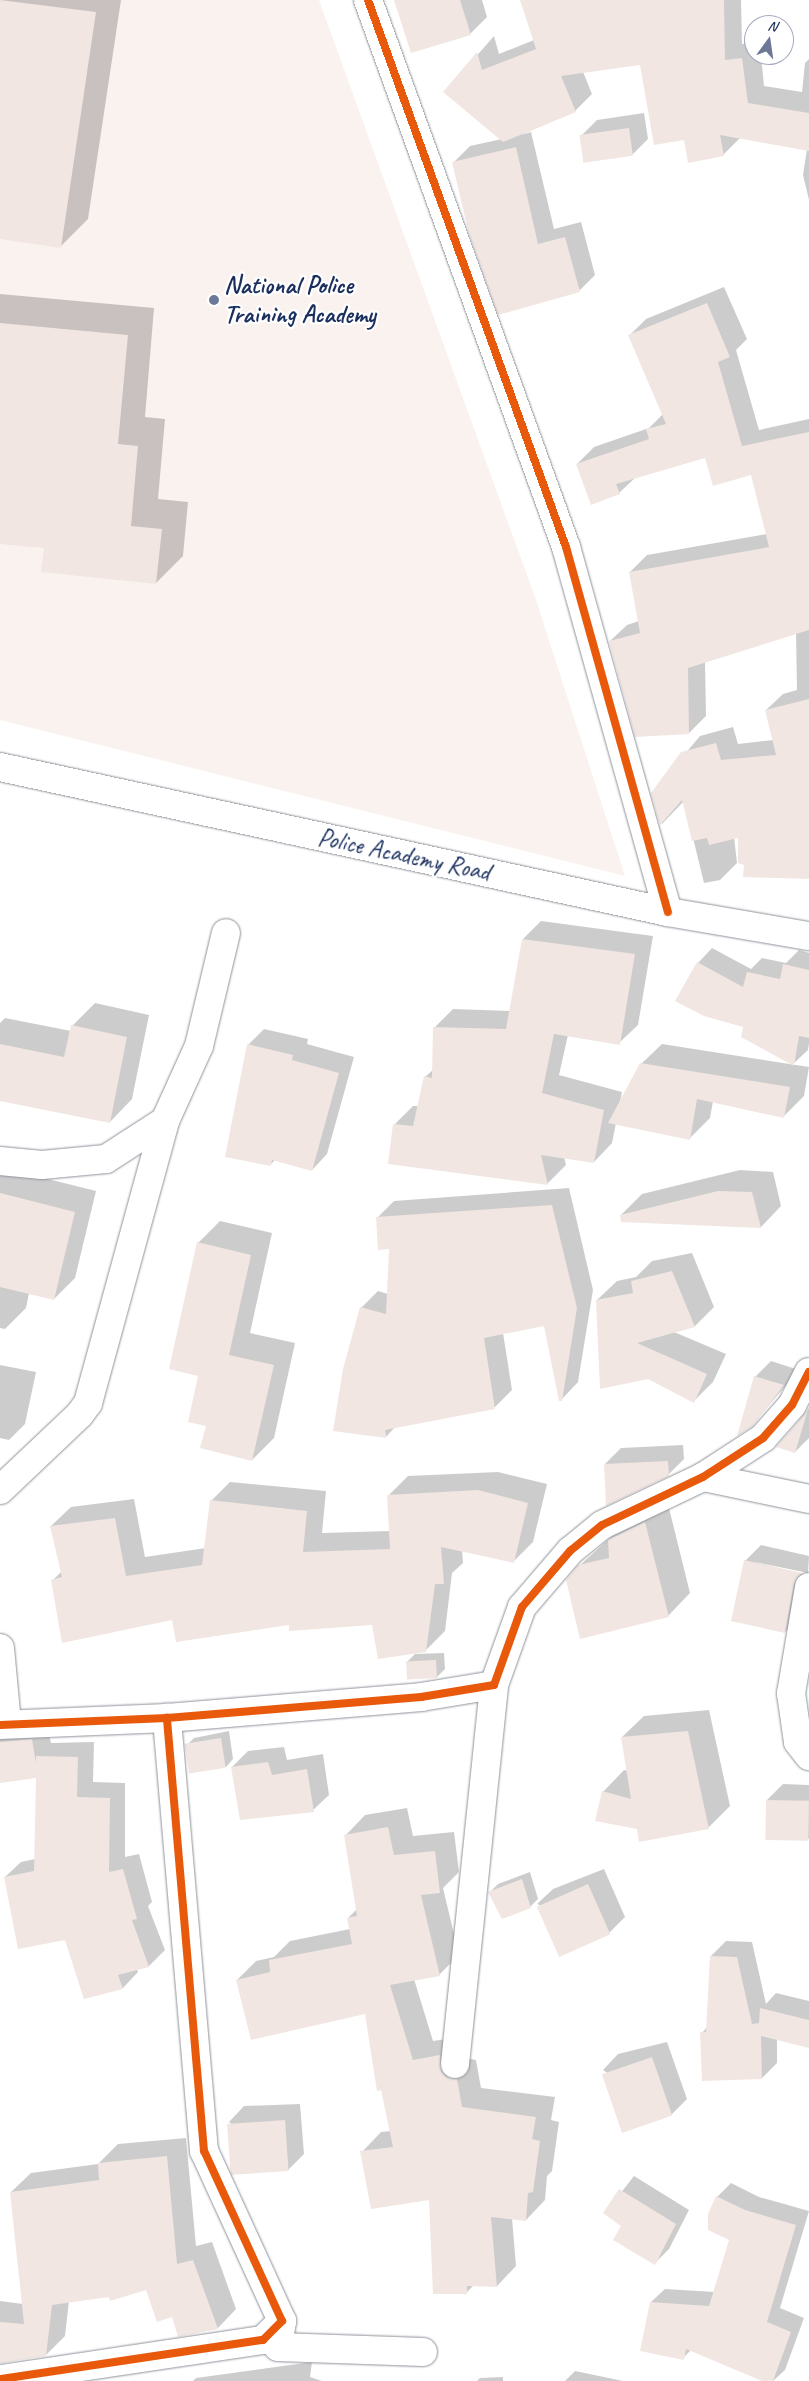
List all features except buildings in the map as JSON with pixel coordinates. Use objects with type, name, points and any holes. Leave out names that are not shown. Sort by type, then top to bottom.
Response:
[{"type":"street","points":[[368,0],[566,547],[668,912]]},
{"type":"street","name":"Police Academy Road","points":[[0,767],[668,912],[809,936]]},
{"type":"street","points":[[0,1490],[73,1421],[88,1403],[165,1121],[200,1046],[226,933]]},
{"type":"street","points":[[0,1161],[42,1165],[106,1159],[165,1121]]},
{"type":"street","points":[[455,2064],[494,1685],[522,1606],[570,1551],[602,1524],[704,1477],[764,1438],[792,1405],[809,1372]]},
{"type":"street","points":[[704,1477],[809,1499]]},
{"type":"street","points":[[809,1587],[792,1693],[798,1742],[809,1756]]},
{"type":"street","points":[[0,1648],[4,1724],[167,1718],[421,1697],[494,1685]]},
{"type":"street","points":[[167,1718],[204,2151],[282,2321],[278,2347],[423,2352]]},
{"type":"street","points":[[1,2379],[263,2340],[282,2321]]},
{"type":"shaded area","name":"National Police Training Academy","points":[[0,0],[319,0],[536,600],[625,876],[0,720]]},
{"type":"cycle path","points":[[368,0],[566,547],[668,912]]},
{"type":"cycle path","points":[[0,1725],[167,1718],[421,1697],[494,1685],[522,1607],[570,1551],[602,1525],[703,1477],[763,1438],[792,1405],[809,1372]]},
{"type":"cycle path","points":[[1,2379],[263,2340],[282,2321],[204,2151],[167,1718]]},
{"type":"place","name":"National Police Training Academy","points":[[214,300]]}]
